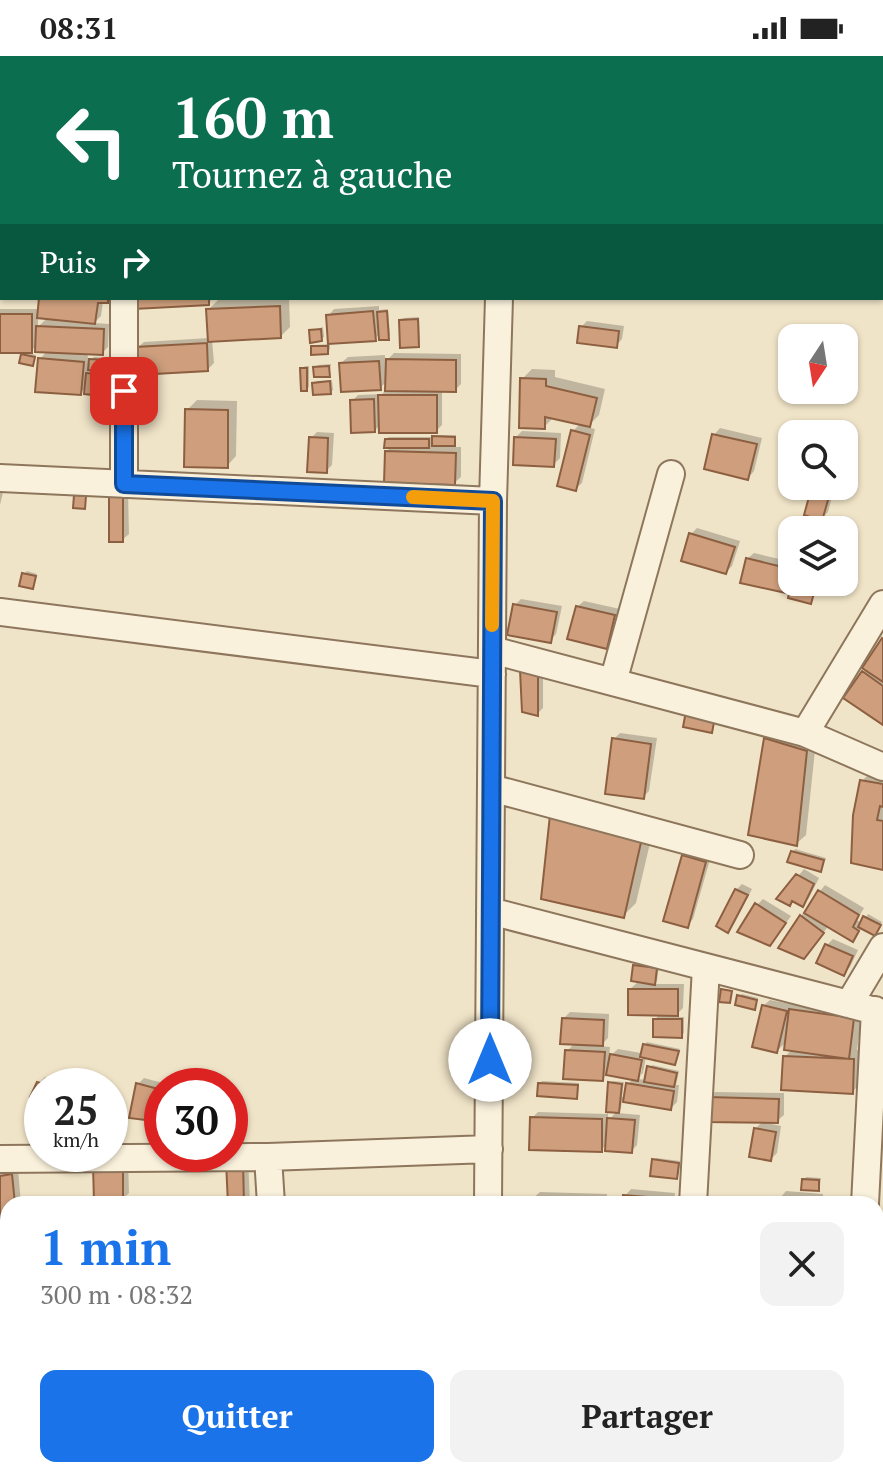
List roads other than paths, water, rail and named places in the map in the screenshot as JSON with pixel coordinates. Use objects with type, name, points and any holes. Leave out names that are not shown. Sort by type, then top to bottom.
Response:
[{"type":"street","points":[[124,300],[124,484]]},
{"type":"street","points":[[488,1196],[493,501],[499,300]]},
{"type":"street","points":[[613,682],[671,474]]},
{"type":"street","points":[[0,478],[493,501]]},
{"type":"street","points":[[805,733],[883,604]]},
{"type":"street","points":[[0,612],[492,662],[613,682],[805,733],[883,767]]},
{"type":"street","points":[[491,788],[740,855]]},
{"type":"street","points":[[490,911],[869,1009]]},
{"type":"street","points":[[865,1196],[869,1009],[883,947]]},
{"type":"street","points":[[693,1196],[706,967]]},
{"type":"street","points":[[0,1159],[268,1157],[489,1149]]},
{"type":"street","points":[[268,1157],[270,1196]]}]
